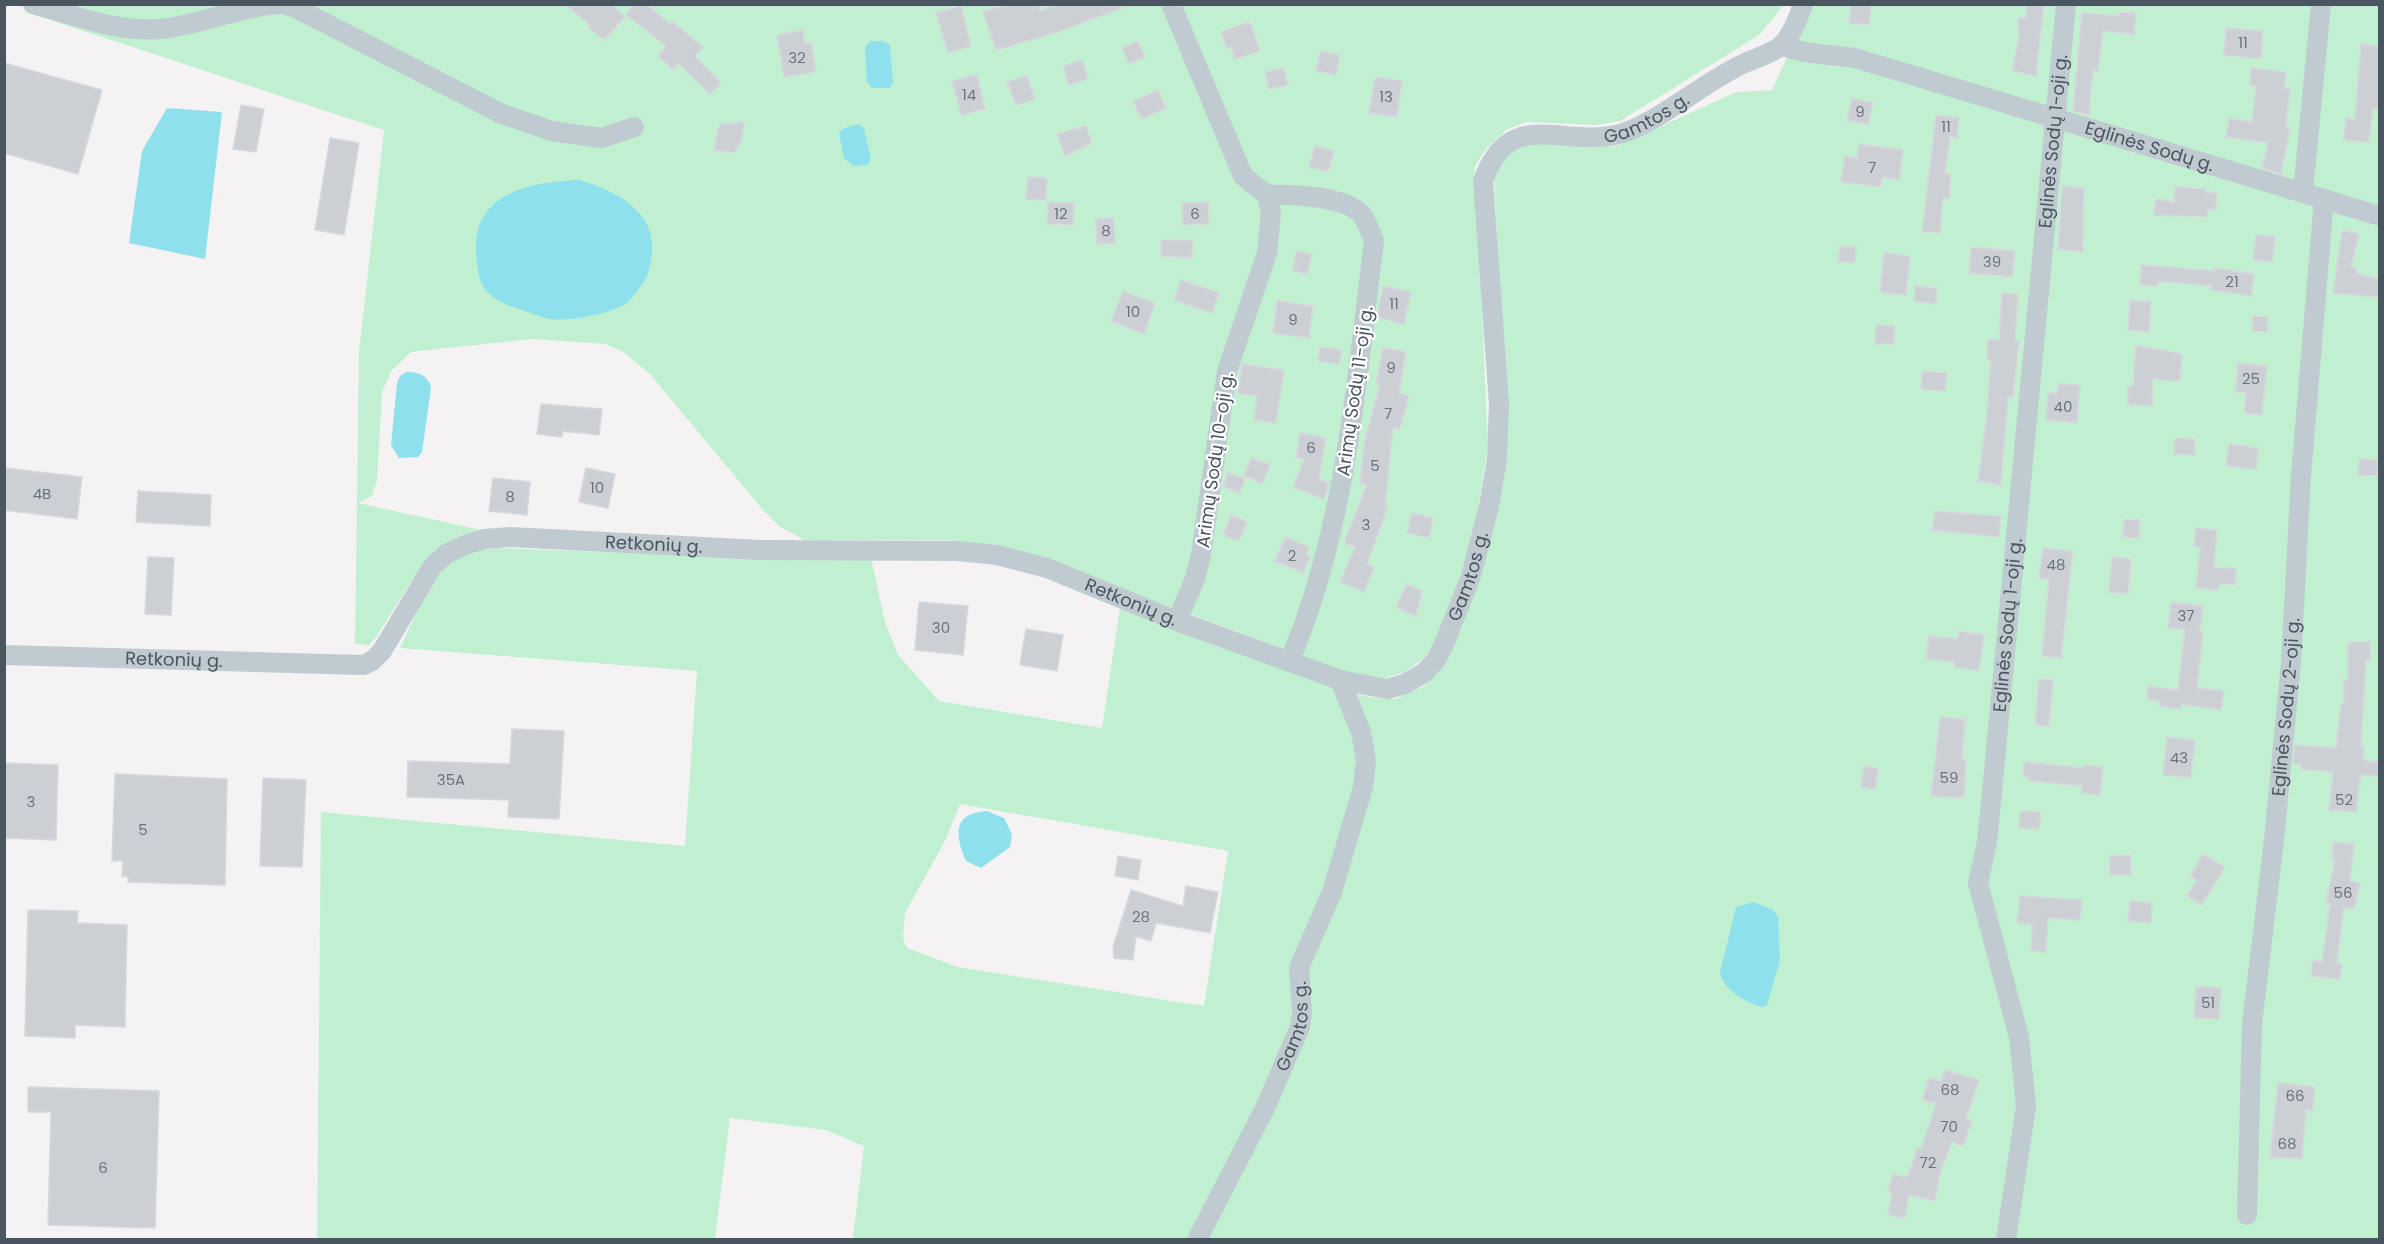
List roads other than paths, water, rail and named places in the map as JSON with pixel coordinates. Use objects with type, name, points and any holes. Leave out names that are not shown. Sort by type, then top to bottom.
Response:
[{"type":"street","points":[[33,4],[121,27],[159,29],[201,22],[252,6],[280,4],[296,8],[500,113],[551,131],[601,138],[634,127]]},
{"type":"street","points":[[1171,4],[1243,176],[1267,195]]},
{"type":"street","points":[[1782,45],[1803,4]]},
{"type":"street","name":"Eglinės Sodų 1-oji g.","points":[[2006,1239],[2026,1106],[2024,1068],[2019,1037],[1978,884],[1987,842],[1994,780],[2066,4]]},
{"type":"street","points":[[2303,192],[2321,4]]},
{"type":"street","name":"Eglinės Sodų g.","points":[[1782,45],[1795,51],[1855,58],[2379,216]]},
{"type":"street","name":"Gamtos g.","points":[[1340,680],[1387,688],[1405,684],[1424,672],[1436,660],[1445,642],[1471,576],[1489,506],[1497,459],[1499,405],[1483,181],[1489,164],[1500,147],[1518,137],[1543,133],[1593,138],[1623,133],[1721,74],[1782,45]]},
{"type":"street","name":"Arimų Sodų 11-oji g.","points":[[1267,195],[1289,194],[1347,204],[1362,215],[1374,241],[1344,479],[1309,615],[1290,660]]},
{"type":"street","name":"Arimų Sodų 10-oji g.","points":[[1177,621],[1195,579],[1201,555],[1227,371],[1267,253],[1270,213],[1267,195]]},
{"type":"street","name":"Eglinės Sodų 2-oji g.","points":[[2247,1215],[2252,1024],[2274,840],[2291,662],[2301,476],[2324,199]]},
{"type":"street","name":"Retkonių g.","points":[[4,655],[363,665],[372,661],[382,651],[432,567],[446,554],[474,542],[510,537],[760,550],[958,551],[997,555],[1047,568],[1177,621],[1340,680]]},
{"type":"street","name":"Gamtos g.","points":[[1197,1239],[1265,1108],[1300,1027],[1302,1014],[1299,968],[1332,892],[1363,787],[1366,760],[1361,732],[1340,680]]},
{"type":"water","points":[[871,41],[883,41],[890,45],[893,83],[890,88],[872,88],[867,82],[865,47]]},
{"type":"water","points":[[167,108],[222,112],[205,259],[129,243],[142,151]]},
{"type":"water","points":[[859,124],[864,128],[871,160],[867,165],[854,166],[844,159],[839,132],[844,128]]},
{"type":"water","points":[[579,180],[619,196],[640,214],[647,225],[651,238],[651,262],[645,280],[635,294],[625,304],[609,311],[557,320],[515,308],[491,295],[480,280],[476,258],[477,232],[484,216],[494,204],[508,194],[542,184]]},
{"type":"water","points":[[406,372],[422,375],[428,380],[431,388],[422,452],[418,457],[399,458],[391,445],[397,383],[400,376]]},
{"type":"water","points":[[987,811],[1004,818],[1012,834],[1010,847],[981,868],[966,861],[960,843],[959,827],[967,816]]},
{"type":"water","points":[[1754,902],[1773,910],[1778,917],[1780,960],[1767,1005],[1763,1007],[1736,995],[1725,984],[1720,972],[1736,907]]}]
